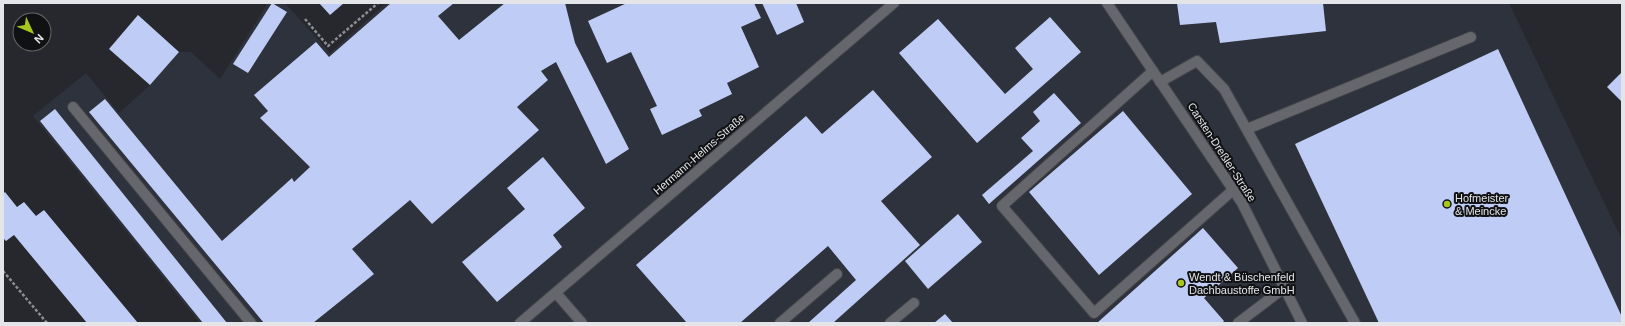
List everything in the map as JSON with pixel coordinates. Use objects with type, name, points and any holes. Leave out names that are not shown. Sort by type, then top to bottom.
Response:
[{"type":"street","name":"Hermann-Helms-Straße","points":[[520,323],[894,3]]},
{"type":"street","name":"Carsten-Dreßler-Straße","points":[[1108,3],[1242,203],[1302,323]]},
{"type":"street","points":[[1247,130],[1471,37]]},
{"type":"street","points":[[1160,82],[1197,61],[1224,89],[1355,323]]},
{"type":"street","points":[[1153,71],[1002,206],[1094,313],[1233,190]]},
{"type":"street","points":[[72,107],[251,323]]},
{"type":"street","points":[[780,323],[837,274]]},
{"type":"street","points":[[1238,323],[1284,288]]},
{"type":"street","points":[[556,293],[582,323]]},
{"type":"street","points":[[890,323],[914,303]]},
{"type":"path","points":[[305,19],[328,46],[378,3]]},
{"type":"path","points":[[3,271],[47,323]]},
{"type":"shaded area","points":[[268,3],[285,3],[330,53],[386,3],[1509,3],[1622,240],[1622,323],[200,323],[33,116],[86,73],[119,113],[150,85],[179,52],[191,52],[220,79]]},
{"type":"building","points":[[272,3],[287,12],[248,73],[233,64]]},
{"type":"building","points":[[319,3],[344,3],[330,15]]},
{"type":"building","points":[[391,3],[454,3],[438,16],[459,40],[505,3],[565,3],[575,43],[629,149],[606,164],[556,62],[541,71],[548,80],[517,107],[539,130],[432,224],[410,200],[352,249],[374,274],[313,323],[264,323],[89,112],[105,99],[222,241],[292,178],[294,182],[310,167],[260,118],[268,111],[254,95],[316,42],[329,57]]},
{"type":"building","points":[[627,3],[754,3],[761,18],[741,27],[759,67],[727,83],[732,94],[699,110],[702,116],[662,135],[650,109],[657,106],[631,52],[607,63],[588,21]]},
{"type":"building","points":[[762,3],[796,3],[804,22],[777,35]]},
{"type":"building","points":[[1177,3],[1323,3],[1326,31],[1220,43],[1216,22],[1180,25]]},
{"type":"building","points":[[138,15],[179,52],[150,85],[109,49]]},
{"type":"building","points":[[1050,17],[1081,52],[977,143],[899,53],[938,19],[1005,94],[1033,69],[1015,48]]},
{"type":"building","name":"Hofmeister & Meincke","points":[[1498,49],[1622,317],[1622,323],[1379,323],[1295,144]]},
{"type":"building","points":[[1622,72],[1622,102],[1607,87]]},
{"type":"building","points":[[873,90],[932,157],[881,201],[920,245],[833,323],[808,323],[856,280],[828,246],[740,323],[687,323],[636,265],[806,116],[822,134]]},
{"type":"building","points":[[1054,93],[1081,123],[989,204],[982,195],[1033,151],[1021,138],[1040,121],[1033,112]]},
{"type":"building","points":[[55,109],[227,323],[203,323],[40,121]]},
{"type":"building","points":[[1123,111],[1192,194],[1099,275],[1029,192]]},
{"type":"building","points":[[543,157],[585,208],[553,235],[562,247],[497,302],[462,262],[525,209],[507,188]]},
{"type":"building","points":[[5,192],[17,207],[24,202],[36,216],[44,210],[138,323],[87,323],[14,235],[6,241],[3,238],[3,194]]},
{"type":"building","points":[[958,214],[982,242],[928,289],[905,261]]},
{"type":"building","name":"Wendt & Büschenfeld Dachbaustoffe GmbH","points":[[1203,228],[1238,268],[1204,298],[1224,321],[1222,323],[1097,323]]},
{"type":"building","points":[[945,314],[953,323],[934,323]]},
{"type":"place","name":"Hofmeister & Meincke","points":[[1447,204]]},
{"type":"place","name":"Wendt & Büschenfeld Dachbaustoffe GmbH","points":[[1181,283]]}]
